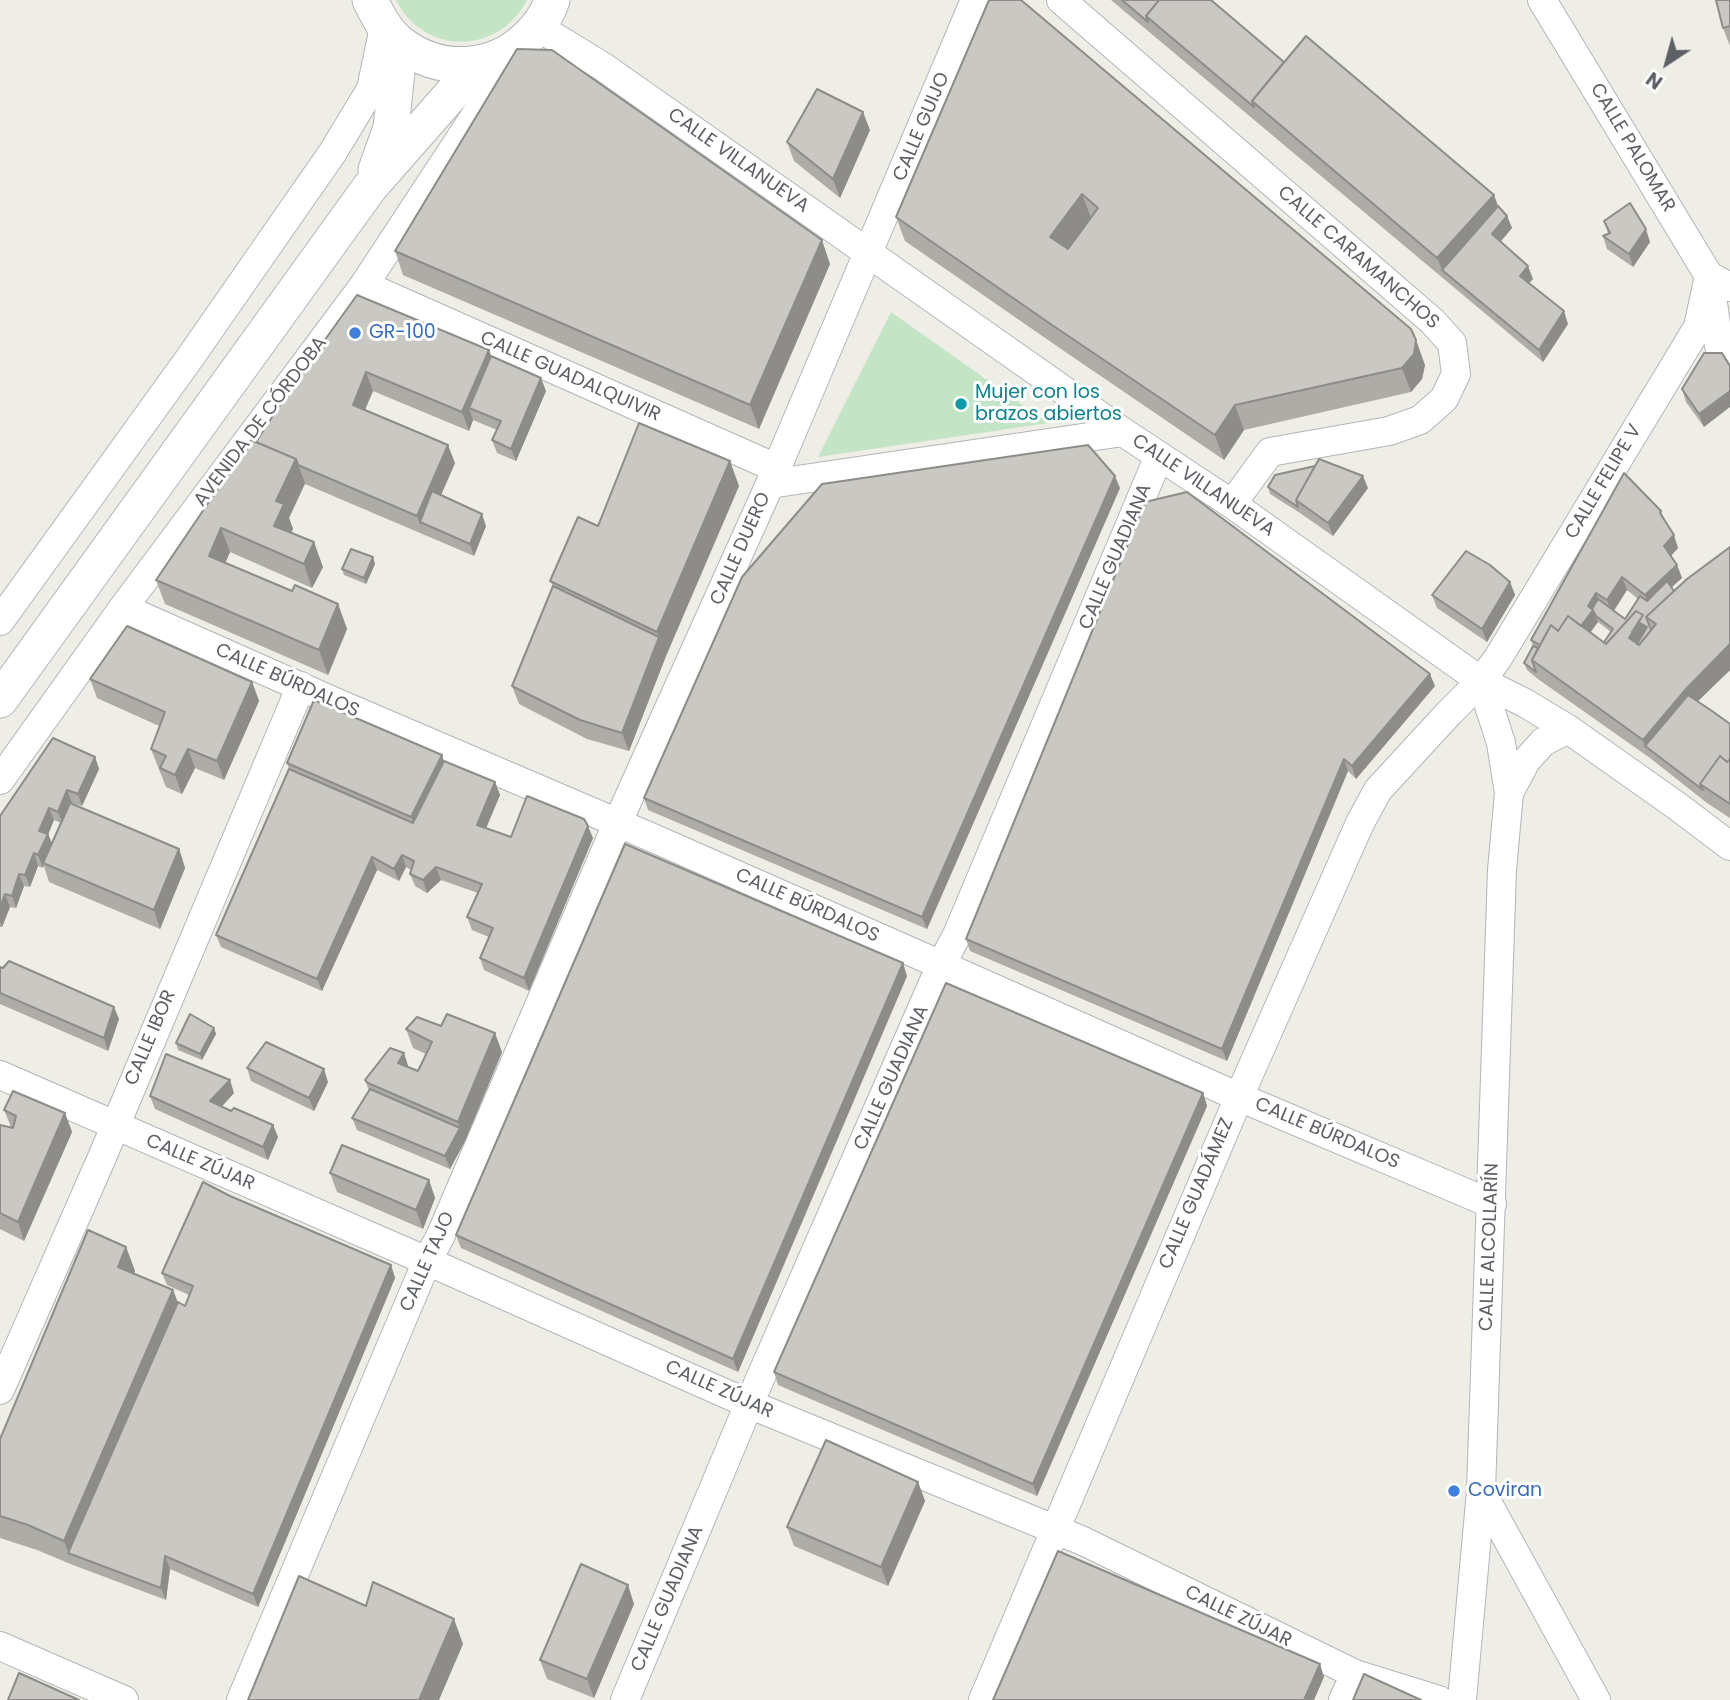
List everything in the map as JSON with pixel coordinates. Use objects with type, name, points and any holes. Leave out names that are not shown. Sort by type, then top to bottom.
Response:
[{"type":"street","name":"CALLE GUIJO","points":[[773,476],[975,0]]},
{"type":"street","name":"CALLE CARAMANCHOS","points":[[1061,0],[1432,321],[1452,343],[1456,374],[1444,399],[1420,420],[1389,431],[1270,452],[1232,504]]},
{"type":"street","name":"CALLE PALOMAR","points":[[1542,0],[1720,281]]},
{"type":"street","name":"CALLE VILLANUEVA","points":[[545,14],[602,66],[1124,432],[1232,504],[1481,681],[1568,729],[1730,846]]},
{"type":"street","points":[[0,700],[370,187],[492,60],[520,46],[545,14]]},
{"type":"street","points":[[385,24],[424,58],[451,65],[492,60]]},
{"type":"street","points":[[370,187],[391,128],[385,24]]},
{"type":"street","points":[[0,621],[189,359],[333,152],[371,89],[385,24]]},
{"type":"street","name":"AVENIDA DE CÓRDOBA","points":[[0,780],[123,608],[364,285],[479,110],[492,60]]},
{"type":"street","points":[[1720,281],[1719,346],[1730,361]]},
{"type":"street","name":"CALLE FELIPE V","points":[[1481,681],[1698,327],[1720,281]]},
{"type":"street","name":"CALLE GUADALQUIVIR","points":[[364,285],[773,476]]},
{"type":"street","name":"CALLE DUERO","points":[[617,824],[773,476],[1124,432]]},
{"type":"street","name":"CALLE GUADIANA","points":[[625,1700],[749,1404],[941,965],[962,923],[1159,456]]},
{"type":"street","name":"CALLE BÚRDALOS","points":[[123,608],[1239,1097],[1492,1204]]},
{"type":"street","name":"CALLE ALCOLLARÍN","points":[[1462,1700],[1481,1491],[1502,870],[1508,793],[1501,743],[1481,681]]},
{"type":"street","name":"CALLE GUADÁMEZ","points":[[983,1700],[1239,1097],[1360,823],[1378,790],[1481,681]]},
{"type":"street","name":"CALLE IBOR","points":[[0,1390],[301,686]]},
{"type":"street","name":"CALLE ALCOLLARÍN","points":[[1508,793],[1525,761],[1543,742],[1568,729]]},
{"type":"street","name":"CALLE TAJO","points":[[241,1700],[427,1261],[440,1237],[617,824]]},
{"type":"street","name":"CALLE ZÚJAR","points":[[0,1075],[749,1404],[1083,1542],[1355,1674],[1439,1700]]},
{"type":"street","points":[[1481,1491],[1596,1700]]},
{"type":"street","points":[[0,1646],[124,1700]]},
{"type":"street","points":[[1343,1700],[1355,1674]]},
{"type":"green space","points":[[396,0],[527,0],[514,18],[499,31],[481,39],[462,42],[442,39],[424,31],[409,18]]},
{"type":"green space","points":[[891,312],[1048,423],[818,457]]},
{"type":"building","points":[[989,0],[1021,0],[1411,329],[1416,340],[1414,354],[1402,368],[1235,405],[1215,435],[896,217]],"holes":[[[1082,194],[1098,208],[1068,249],[1050,237]]]},
{"type":"building","points":[[1122,0],[1159,0],[1146,16],[1148,22]]},
{"type":"building","points":[[1159,0],[1211,0],[1284,62],[1252,101],[1254,107],[1146,16]]},
{"type":"building","points":[[1716,0],[1730,0],[1730,26],[1723,28]]},
{"type":"building","points":[[1306,36],[1494,195],[1437,258],[1252,101]]},
{"type":"building","points":[[517,49],[552,50],[822,240],[750,405],[395,251]]},
{"type":"building","points":[[817,89],[863,112],[833,179],[787,142]]},
{"type":"building","points":[[1630,203],[1646,229],[1629,254],[1603,236],[1610,233],[1604,221]]},
{"type":"building","points":[[1498,206],[1507,216],[1492,234],[1528,266],[1520,276],[1564,311],[1539,350],[1442,270]]},
{"type":"building","points":[[357,295],[489,350],[462,412],[366,372],[353,405],[448,445],[417,516],[298,465],[296,459],[256,442],[296,380]]},
{"type":"building","points":[[1704,353],[1722,353],[1730,366],[1730,391],[1699,414],[1682,389]]},
{"type":"building","points":[[491,356],[541,378],[511,449],[492,440],[501,421],[469,408]]},
{"type":"building","points":[[639,423],[730,461],[657,632],[550,581],[578,517],[598,526]]},
{"type":"building","points":[[251,440],[296,459],[276,501],[284,504],[274,526],[314,542],[304,564],[221,528],[209,556],[292,591],[295,585],[338,604],[319,650],[156,580]]},
{"type":"building","points":[[1088,445],[1115,476],[922,917],[644,798],[742,577],[822,484]]},
{"type":"building","points":[[1319,459],[1363,476],[1328,523],[1296,500]]},
{"type":"building","points":[[1315,466],[1296,500],[1298,507],[1268,487],[1275,475]]},
{"type":"building","points":[[1624,473],[1661,511],[1674,535],[1664,546],[1677,565],[1645,595],[1622,577],[1607,600],[1596,593],[1588,606],[1593,610],[1581,626],[1568,616],[1558,631],[1551,625],[1540,645],[1531,640]]},
{"type":"building","points":[[432,491],[482,514],[470,544],[420,522]]},
{"type":"building","points":[[1187,492],[1430,674],[1352,766],[1344,759],[1222,1049],[966,939],[1145,502]]},
{"type":"building","points":[[1730,547],[1730,644],[1686,689],[1643,740],[1532,660],[1551,625],[1558,631],[1568,616],[1606,644],[1636,611],[1643,615],[1629,638],[1639,645],[1656,624],[1646,617],[1687,579]]},
{"type":"building","points":[[351,549],[373,557],[364,578],[342,569]]},
{"type":"building","points":[[1466,551],[1490,565],[1510,582],[1482,629],[1432,595]]},
{"type":"building","points":[[1667,581],[1674,591],[1646,617],[1651,630],[1639,645],[1637,644],[1647,627],[1640,623],[1632,632],[1643,615],[1636,611],[1606,644],[1604,642],[1613,629],[1596,616],[1592,609],[1598,599],[1625,619],[1640,596],[1647,601]]},
{"type":"building","points":[[553,586],[659,637],[622,733],[580,720],[512,686]]},
{"type":"building","points":[[127,626],[252,682],[217,761],[188,749],[175,775],[160,768],[166,756],[151,749],[165,712],[90,679]]},
{"type":"building","points":[[1533,646],[1538,648],[1532,660],[1536,672],[1524,663]]},
{"type":"building","points":[[1688,695],[1730,724],[1730,759],[1727,762],[1720,756],[1700,784],[1703,790],[1645,746]]},
{"type":"building","points":[[314,700],[442,755],[411,817],[287,763]]},
{"type":"building","points":[[53,738],[95,757],[78,794],[67,790],[58,812],[49,808],[39,831],[48,834],[38,855],[34,853],[25,875],[19,874],[12,896],[5,894],[0,907],[0,816]]},
{"type":"building","points":[[1720,756],[1727,762],[1730,759],[1730,804],[1700,784]]},
{"type":"building","points":[[444,761],[495,782],[477,825],[511,837],[527,796],[584,819],[588,826],[524,978],[480,958],[493,928],[467,917],[482,884],[436,867],[423,880],[410,874],[414,861],[402,855],[394,869],[372,857],[317,979],[216,935],[289,769],[413,823]]},
{"type":"building","points":[[70,803],[179,849],[154,910],[43,863]]},
{"type":"building","points":[[625,844],[903,963],[733,1359],[456,1235]]},
{"type":"building","points":[[9,961],[114,1007],[104,1038],[0,993],[0,967],[3,968]]},
{"type":"building","points":[[946,983],[1203,1093],[1033,1484],[774,1372]]},
{"type":"building","points":[[190,1014],[214,1028],[200,1054],[176,1043]]},
{"type":"building","points":[[447,1014],[495,1033],[458,1122],[365,1080],[390,1048],[404,1053],[398,1063],[418,1071],[432,1042],[406,1029],[417,1017],[441,1026]]},
{"type":"building","points":[[266,1042],[324,1069],[309,1098],[247,1068]]},
{"type":"building","points":[[166,1054],[230,1080],[210,1101],[273,1125],[263,1147],[150,1096]]},
{"type":"building","points":[[370,1089],[460,1128],[445,1156],[352,1118]]},
{"type":"building","points":[[13,1091],[65,1113],[18,1222],[0,1213],[0,1125],[13,1128],[16,1116],[4,1110]]},
{"type":"building","points":[[342,1145],[429,1180],[416,1210],[330,1173]]},
{"type":"building","points":[[203,1182],[391,1265],[253,1594],[165,1556],[161,1588],[68,1553],[178,1302],[185,1306],[193,1286],[162,1273]]},
{"type":"building","points":[[88,1230],[126,1247],[118,1267],[173,1290],[64,1541],[0,1516],[0,1439]]},
{"type":"building","points":[[826,1440],[918,1482],[881,1567],[787,1527]]},
{"type":"building","points":[[1058,1551],[1320,1664],[1304,1700],[993,1700]]},
{"type":"building","points":[[581,1564],[628,1585],[587,1679],[540,1660]]},
{"type":"building","points":[[299,1576],[366,1606],[373,1582],[454,1619],[419,1700],[248,1700]]},
{"type":"building","points":[[19,1673],[79,1700],[8,1700]]},
{"type":"building","points":[[1364,1674],[1421,1700],[1353,1700]]},
{"type":"place","name":"GR-100","points":[[355,333]]},
{"type":"place","name":"Mujer con los brazos abiertos","points":[[961,404]]},
{"type":"place","name":"Coviran","points":[[1454,1491]]}]
